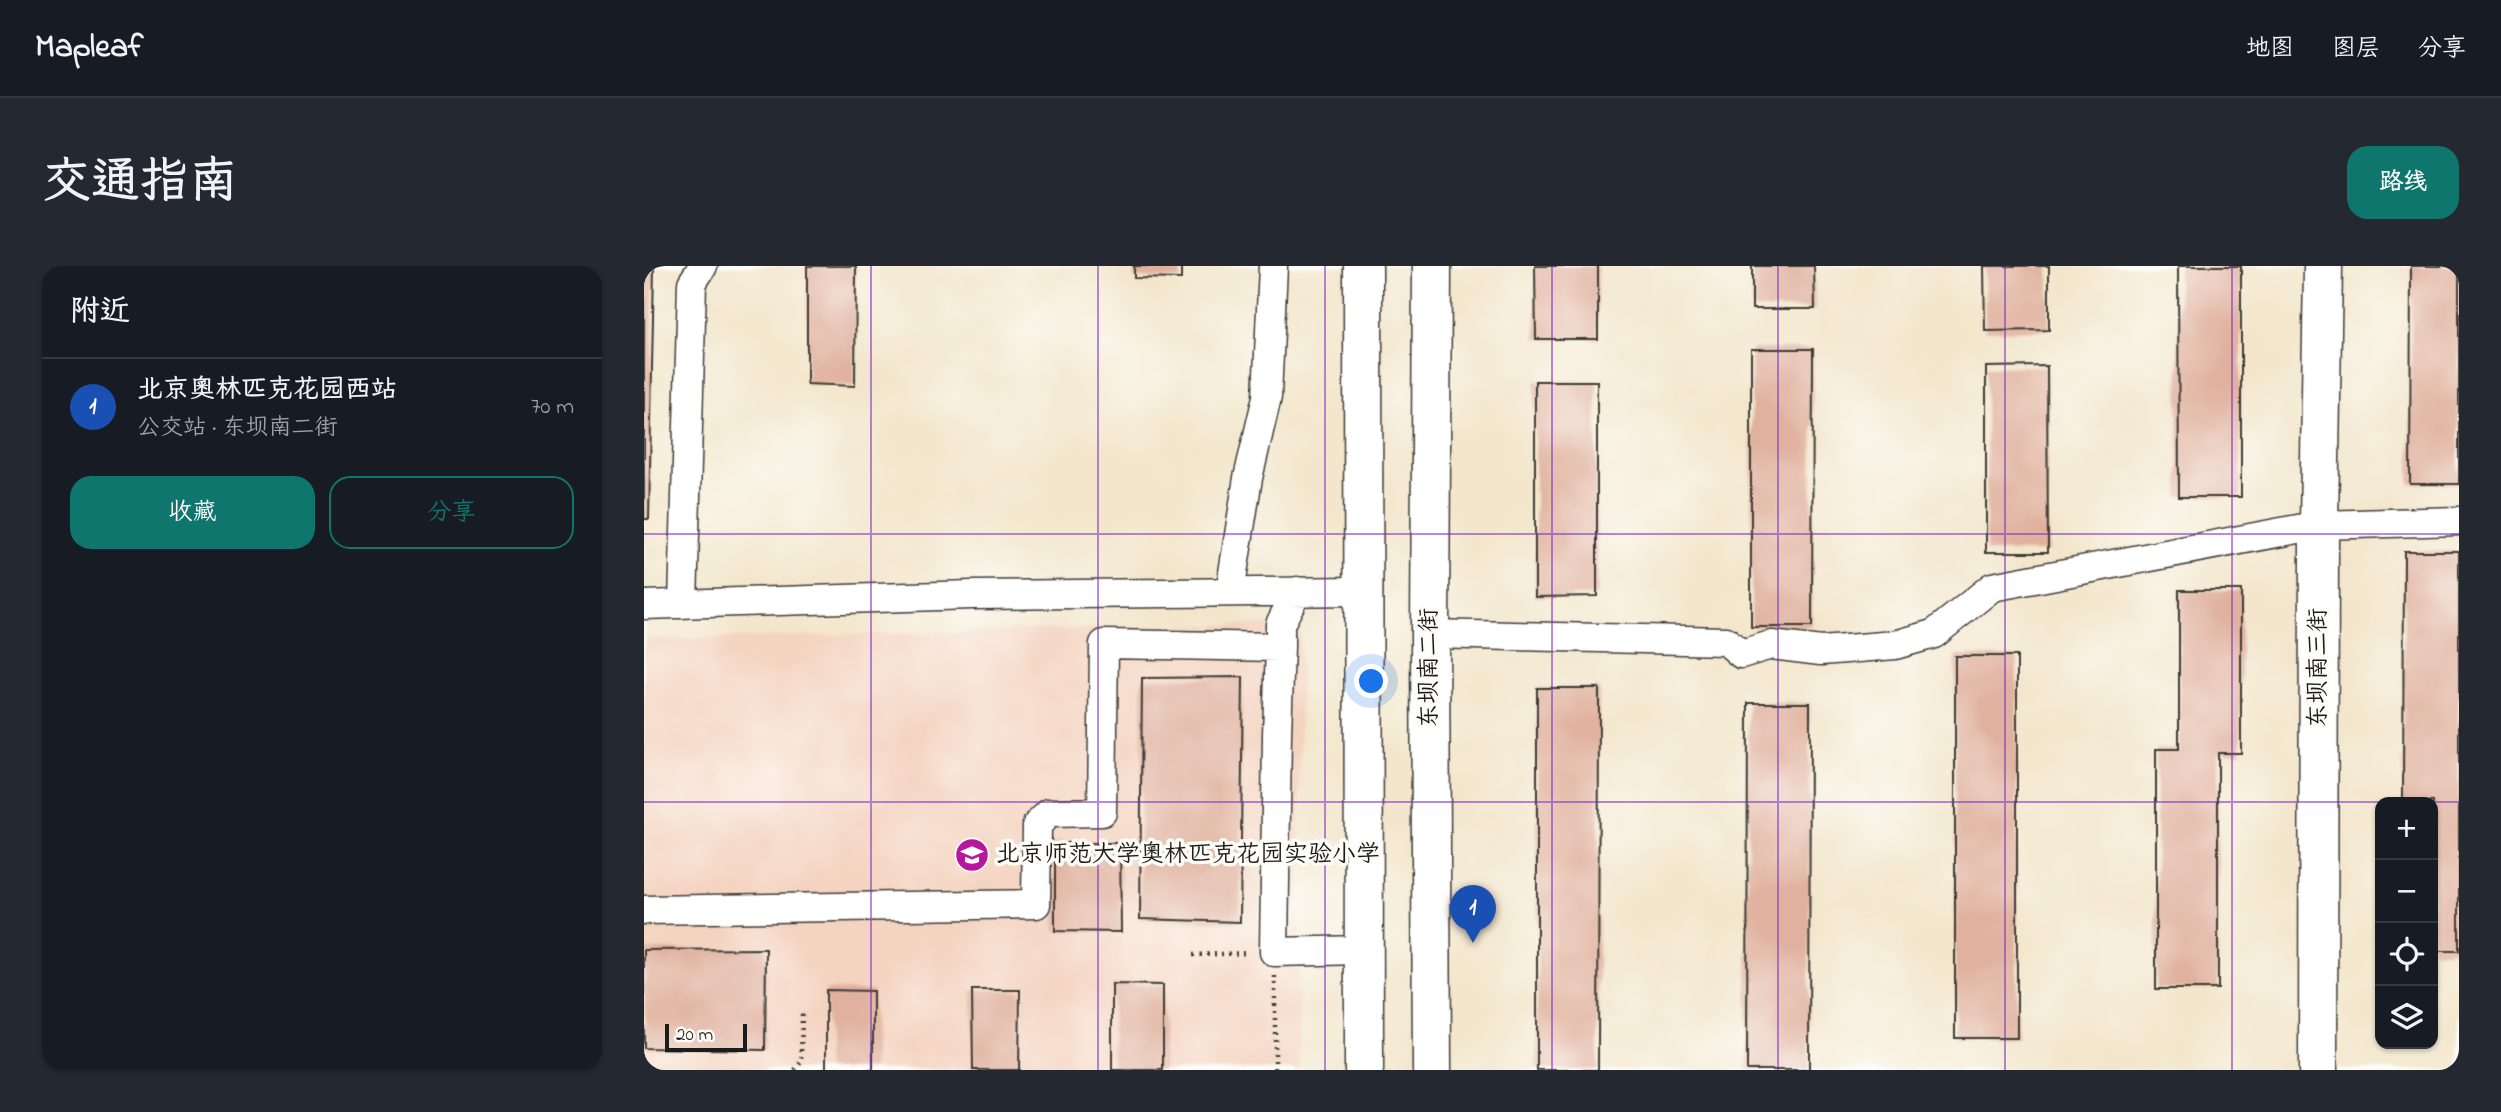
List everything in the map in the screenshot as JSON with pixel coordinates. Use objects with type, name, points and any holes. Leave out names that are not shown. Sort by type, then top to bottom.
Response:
[{"type":"main road","points":[[1363,266],[1364,1070]]},
{"type":"main road","name":"东坝南二街","points":[[1432,266],[1430,634],[1433,1070]]},
{"type":"main road","name":"东坝南三街","points":[[2318,1070],[2319,525],[2323,266]]},
{"type":"street","points":[[683,604],[692,283],[703,266]]},
{"type":"street","points":[[1230,592],[1246,489],[1267,397],[1273,266]]},
{"type":"street","points":[[1430,634],[1726,641],[1741,654],[1771,645],[1821,651],[1895,645],[1934,634],[1992,587],[2319,525],[2459,522]]},
{"type":"street","points":[[1297,591],[1280,624],[1274,952],[1364,950]]},
{"type":"street","points":[[644,605],[972,596],[1363,591]]},
{"type":"street","points":[[644,910],[1036,904],[1037,824],[1049,813],[1102,812],[1104,644],[1280,647]]},
{"type":"path","points":[[1193,955],[1274,952]]},
{"type":"path","points":[[1275,1070],[1276,996]]},
{"type":"path","points":[[795,1070],[801,1062],[802,1012]]},
{"type":"shaded area","name":"北京师范大学奥林匹克花园实验小学","points":[[1300,623],[1299,1070],[644,1070],[644,640]]},
{"type":"building","points":[[644,266],[654,266],[649,519],[644,519]]},
{"type":"building","points":[[807,266],[856,266],[855,386],[807,384]]},
{"type":"building","points":[[1134,266],[1181,266],[1181,279],[1134,278]]},
{"type":"building","points":[[1535,266],[1598,266],[1598,339],[1536,339]]},
{"type":"building","points":[[1752,266],[1814,266],[1815,309],[1752,309]]},
{"type":"building","points":[[1984,266],[2049,266],[2049,330],[1985,331]]},
{"type":"building","points":[[2178,266],[2241,266],[2241,497],[2179,497]]},
{"type":"building","points":[[2411,266],[2459,266],[2459,484],[2410,484]]},
{"type":"building","points":[[1751,349],[1813,349],[1812,627],[1751,627]]},
{"type":"building","points":[[2047,366],[2048,552],[1986,552],[1986,367]]},
{"type":"building","points":[[1535,381],[1597,381],[1597,596],[1535,597]]},
{"type":"building","points":[[2404,551],[2459,551],[2459,951],[2438,951],[2438,797],[2403,797]]},
{"type":"building","points":[[2179,590],[2241,590],[2241,753],[2218,753],[2218,989],[2156,989],[2156,749],[2179,749]]},
{"type":"building","points":[[1955,656],[2017,656],[2017,1038],[1955,1038]]},
{"type":"building","points":[[1243,677],[1240,922],[1140,919],[1142,678]]},
{"type":"building","points":[[1537,688],[1599,688],[1598,1070],[1537,1070]]},
{"type":"building","points":[[1748,703],[1810,703],[1809,1070],[1747,1070]]},
{"type":"building","points":[[1055,843],[1120,843],[1121,932],[1055,931]]},
{"type":"building","points":[[766,949],[765,1050],[644,1048],[644,950]]},
{"type":"building","points":[[1112,984],[1163,985],[1163,1070],[1112,1070]]},
{"type":"building","points":[[826,990],[873,991],[873,1070],[826,1070]]},
{"type":"building","points":[[972,990],[1020,990],[1019,1070],[973,1070]]},
{"type":"place","name":"北京师范大学奥林匹克花园实验小学","points":[[972,855]]},
{"type":"place","name":"北京奥林匹克花园西站","points":[[1473,943]]}]
